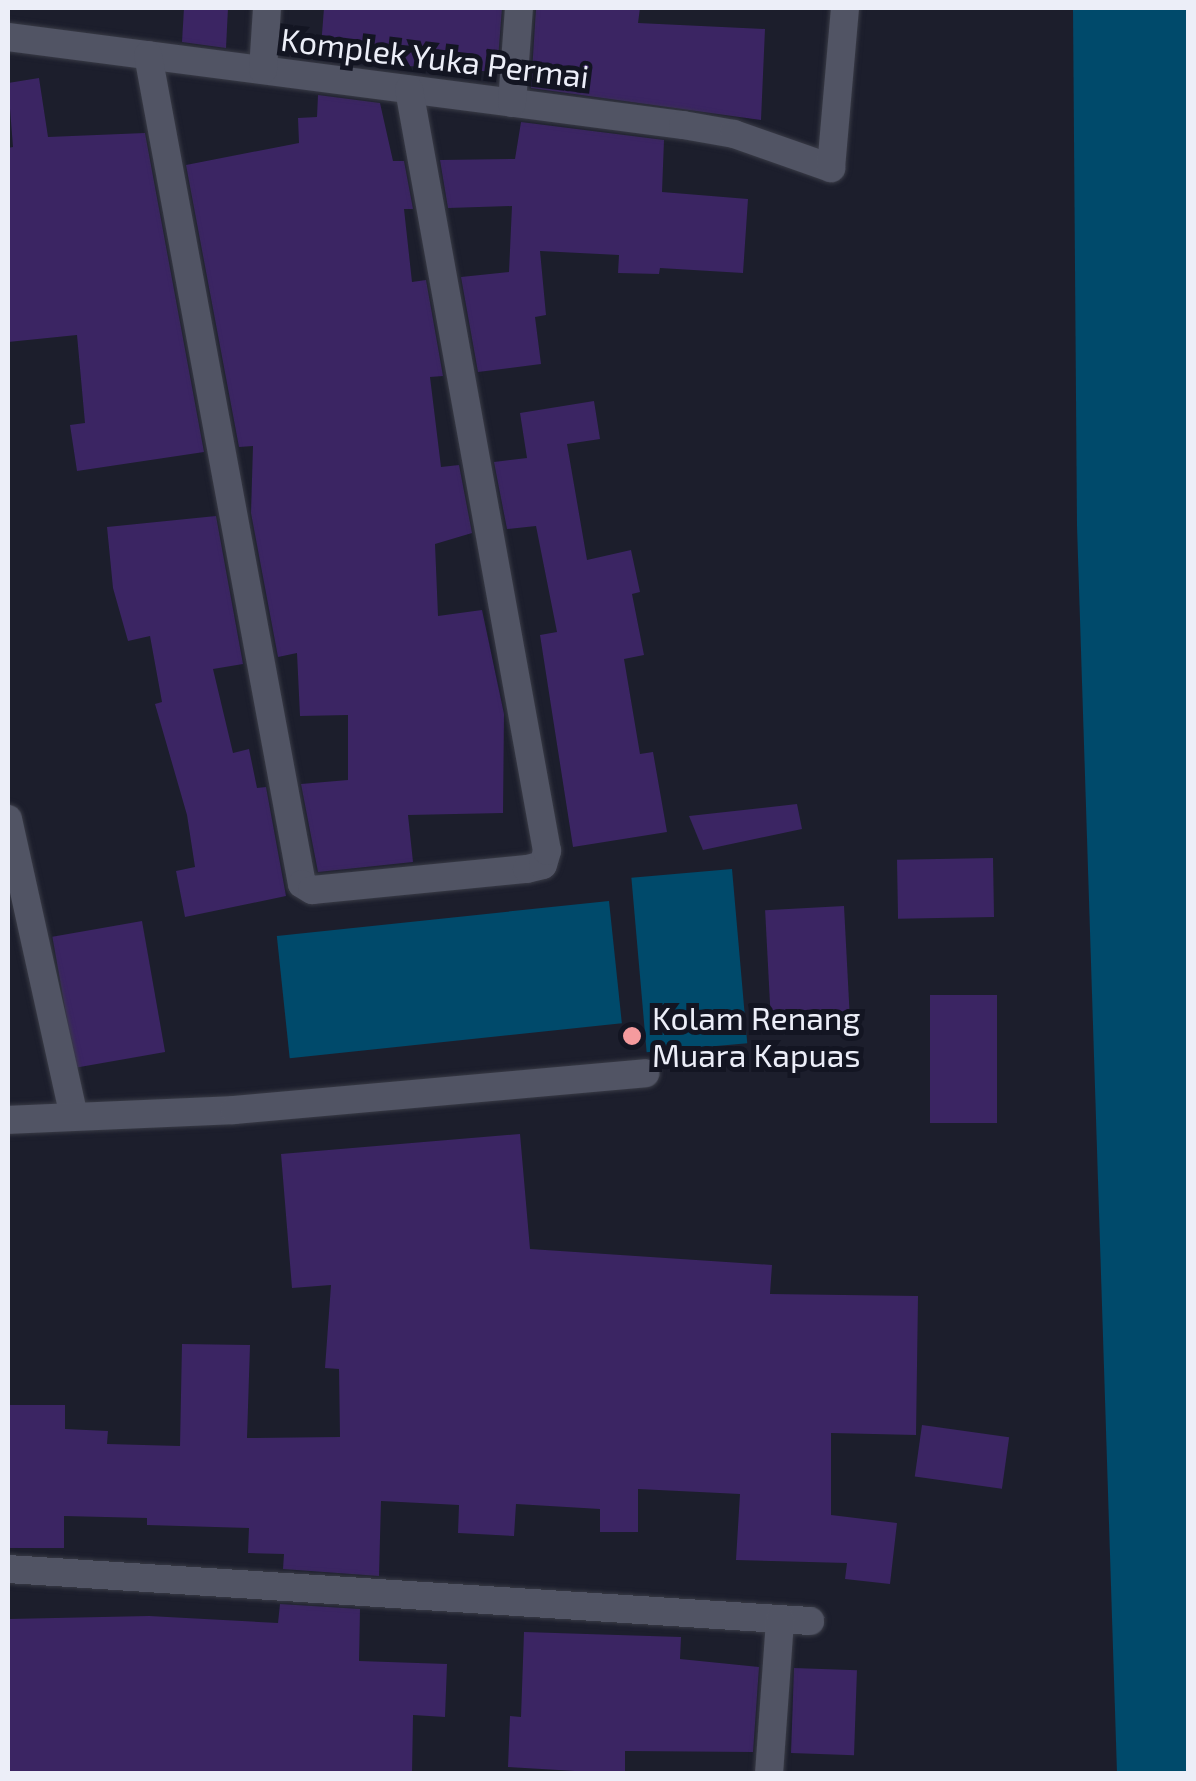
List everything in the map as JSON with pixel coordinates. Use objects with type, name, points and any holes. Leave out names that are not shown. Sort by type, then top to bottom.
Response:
[{"type":"street","points":[[8,8],[8,37]]},
{"type":"street","points":[[264,70],[267,8]]},
{"type":"street","points":[[512,103],[519,8]]},
{"type":"street","name":"Komplek Yuka Permai","points":[[8,37],[734,134],[831,168],[845,8]]},
{"type":"street","points":[[148,55],[302,884],[312,890],[526,870],[543,865],[546,851],[409,89]]},
{"type":"street","points":[[8,819],[74,1116]]},
{"type":"street","points":[[8,1120],[234,1110],[645,1073]]},
{"type":"street","points":[[8,1569],[810,1621]]},
{"type":"street","points":[[769,1774],[780,1619]]},
{"type":"water","points":[[1073,8],[1188,8],[1188,1773],[1117,1773],[1077,526]]},
{"type":"water","points":[[732,869],[747,1043],[647,1052],[631,878]]},
{"type":"water","points":[[609,901],[622,1023],[290,1058],[277,936]]},
{"type":"building","points":[[184,8],[228,8],[226,48],[182,42]]},
{"type":"building","points":[[324,8],[502,8],[497,72],[320,60]]},
{"type":"building","points":[[536,8],[640,8],[638,23],[765,29],[761,120],[531,88]]},
{"type":"building","points":[[39,78],[48,137],[145,133],[204,452],[77,471],[70,425],[85,423],[77,335],[8,342],[8,148],[13,147],[8,83]]},
{"type":"building","points":[[318,95],[380,103],[393,161],[404,161],[413,209],[404,209],[412,282],[426,280],[443,376],[430,377],[441,467],[459,465],[472,533],[435,544],[438,616],[482,610],[504,714],[503,813],[408,815],[413,862],[318,872],[301,784],[348,780],[348,715],[300,716],[297,653],[278,657],[251,513],[253,446],[239,447],[186,165],[299,143],[298,118],[317,117]]},
{"type":"building","points":[[521,122],[664,140],[662,192],[748,199],[743,273],[660,268],[659,274],[618,273],[619,255],[540,251],[546,315],[535,317],[541,364],[478,372],[461,277],[509,272],[512,206],[448,208],[440,160],[515,159]]},
{"type":"building","points":[[594,401],[600,439],[567,444],[587,560],[631,550],[640,592],[632,594],[644,655],[624,659],[640,754],[653,752],[667,832],[573,847],[540,635],[557,632],[536,526],[507,529],[494,462],[527,458],[520,413]]},
{"type":"building","points":[[216,516],[243,664],[213,669],[233,753],[249,749],[257,788],[266,787],[286,896],[185,917],[176,871],[195,867],[187,815],[155,704],[162,702],[150,636],[128,641],[113,588],[107,527]]},
{"type":"building","points":[[797,804],[802,829],[703,850],[689,816]]},
{"type":"building","points":[[993,858],[994,917],[898,919],[897,860]]},
{"type":"building","points":[[844,906],[850,1025],[771,1029],[765,910]]},
{"type":"building","points":[[142,921],[165,1052],[75,1068],[52,937]]},
{"type":"building","points":[[930,995],[997,995],[997,1123],[930,1123]]},
{"type":"building","points":[[520,1134],[530,1249],[772,1265],[770,1294],[918,1296],[916,1435],[831,1433],[831,1515],[897,1523],[890,1584],[845,1579],[847,1563],[736,1560],[740,1494],[638,1489],[638,1532],[600,1532],[600,1509],[516,1504],[514,1536],[458,1533],[459,1505],[381,1501],[379,1576],[283,1569],[284,1554],[248,1553],[249,1528],[147,1525],[147,1518],[64,1516],[64,1548],[8,1548],[8,1405],[65,1405],[65,1429],[108,1431],[107,1444],[180,1446],[182,1344],[250,1345],[247,1438],[340,1437],[339,1369],[325,1368],[331,1285],[292,1288],[281,1154]]},
{"type":"building","points":[[922,1425],[1009,1437],[1002,1489],[915,1476]]},
{"type":"building","points":[[280,1604],[360,1609],[359,1661],[447,1664],[445,1717],[413,1715],[412,1774],[8,1774],[8,1619],[149,1616],[278,1623]]},
{"type":"building","points":[[524,1632],[681,1637],[680,1659],[759,1667],[753,1752],[625,1751],[625,1774],[508,1767],[510,1716],[521,1717]]},
{"type":"building","points":[[794,1668],[857,1670],[854,1755],[791,1753]]},
{"type":"place","name":"Kolam Renang Muara Kapuas","points":[[632,1036]]}]
